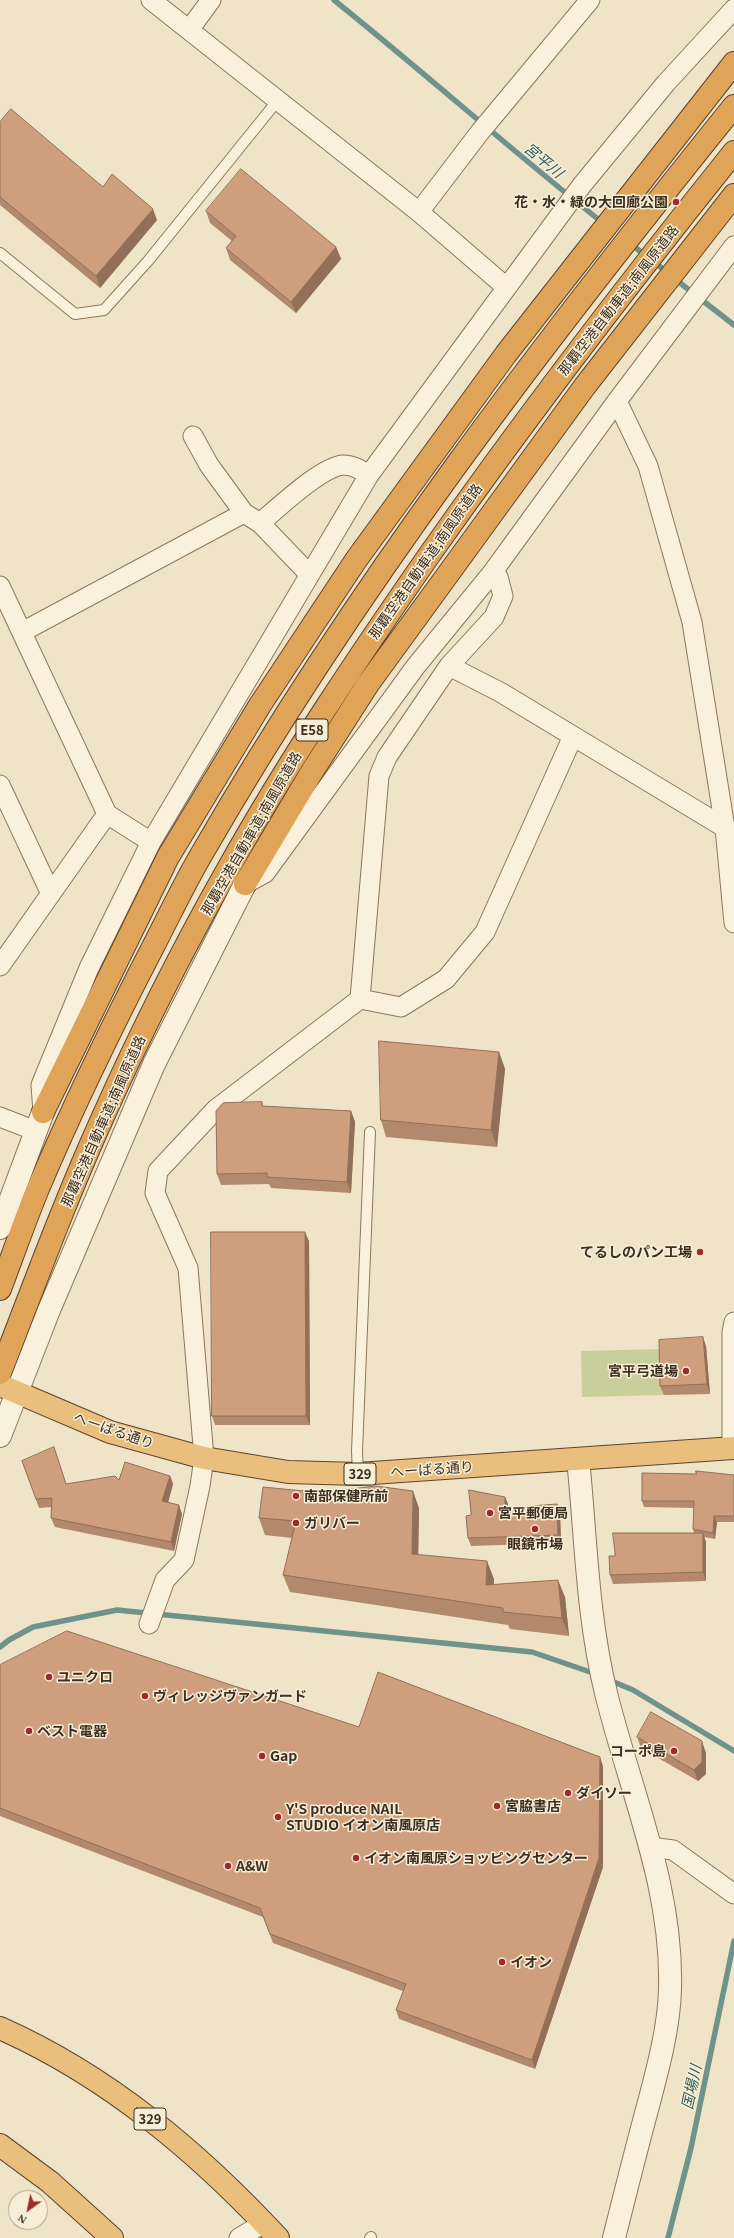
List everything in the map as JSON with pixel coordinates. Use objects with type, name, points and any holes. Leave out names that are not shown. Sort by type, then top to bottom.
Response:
[{"type":"highway","points":[[40,1122],[168,858],[260,705],[356,560],[506,354],[734,63]]},
{"type":"highway","name":"那覇空港自動車道;南風原道路","points":[[0,1289],[36,1194],[113,1023],[202,852],[264,750],[342,630],[471,444],[610,259],[734,106]]},
{"type":"highway","name":"那覇空港自動車道;南風原道路","points":[[0,1373],[68,1197],[138,1042],[228,868],[290,764],[365,647],[495,461],[632,278],[734,152]]},
{"type":"highway","points":[[246,884],[368,684],[480,528],[585,386],[734,195]]},
{"type":"highway","name":"へーばる通り","points":[[8,1388],[110,1432],[204,1458],[288,1472],[358,1474],[578,1458],[733,1449]]},
{"type":"highway","name":"329","points":[[0,2028],[96,2081],[135,2107],[200,2159],[271,2231]]},
{"type":"highway","points":[[0,2145],[50,2182],[112,2238]]},
{"type":"street","points":[[151,0],[419,212],[506,287]]},
{"type":"street","points":[[189,30],[211,0]]},
{"type":"street","points":[[419,212],[485,126],[590,0]]},
{"type":"street","points":[[0,1228],[40,1122],[42,1085],[89,968],[151,842],[309,574],[369,475],[566,206],[666,83],[734,9]]},
{"type":"street","points":[[0,1436],[8,1388],[49,1310],[154,1064],[246,884],[265,873],[416,666],[492,573],[617,401],[734,246]]},
{"type":"street","points":[[617,401],[648,466],[692,622],[730,831],[734,922]]},
{"type":"street","points":[[193,436],[209,465],[244,513],[260,523],[309,574]]},
{"type":"street","points":[[260,523],[319,475],[334,468],[344,465],[357,468],[369,475]]},
{"type":"street","points":[[22,632],[244,513]]},
{"type":"street","points":[[149,1621],[165,1580],[184,1560],[200,1486],[204,1458],[188,1268],[155,1193],[158,1171],[216,1109],[360,999],[379,776],[387,757],[449,666],[494,617],[503,596],[498,577],[492,573]]},
{"type":"street","points":[[0,586],[107,814],[151,842]]},
{"type":"street","points":[[449,666],[500,692],[730,831]]},
{"type":"street","points":[[360,999],[401,1008],[446,979],[485,932],[573,736]]},
{"type":"street","points":[[0,786],[51,894]]},
{"type":"street","points":[[0,966],[107,814]]},
{"type":"street","points":[[0,1117],[40,1122]]},
{"type":"street","points":[[733,1449],[732,1332],[734,1322]]},
{"type":"street","points":[[578,1458],[586,1566],[594,1630],[605,1692],[650,1847],[667,1921],[670,1990],[666,2026],[658,2067],[614,2238]]},
{"type":"street","points":[[650,1847],[673,1850],[734,1894]]},
{"type":"street","points":[[239,2238],[271,2231]]},
{"type":"lane","points":[[0,253],[75,314],[104,310],[148,261],[278,100]]},
{"type":"lane","points":[[358,1474],[357,1451],[370,1132]]},
{"type":"green space","points":[[662,1349],[664,1395],[582,1397],[581,1351]]},
{"type":"building","points":[[11,109],[103,187],[112,174],[153,209],[96,276],[0,197],[0,122]]},
{"type":"building","points":[[241,169],[336,247],[291,302],[226,248],[236,236],[206,211]]},
{"type":"building","points":[[379,1041],[499,1052],[491,1130],[381,1120]]},
{"type":"building","points":[[262,1102],[262,1106],[351,1111],[347,1182],[267,1177],[267,1173],[217,1174],[216,1111],[223,1103]]},
{"type":"building","points":[[211,1232],[305,1232],[306,1416],[212,1416]]},
{"type":"building","name":"宮平弓道場","points":[[703,1337],[707,1384],[660,1386],[659,1340]]},
{"type":"building","points":[[54,1447],[66,1484],[115,1476],[119,1480],[125,1462],[170,1476],[162,1501],[179,1505],[171,1542],[51,1518],[52,1498],[36,1499],[22,1461]]},
{"type":"building","points":[[696,1471],[734,1475],[734,1516],[714,1516],[713,1533],[693,1529],[694,1501],[642,1501],[642,1473],[696,1474]]},
{"type":"building","points":[[376,1486],[413,1491],[412,1554],[487,1561],[486,1585],[558,1580],[562,1618],[503,1612],[503,1608],[283,1575],[296,1521],[259,1518],[263,1487],[335,1494],[344,1490]]},
{"type":"building","points":[[469,1490],[505,1497],[505,1508],[557,1504],[558,1535],[468,1538],[466,1516],[471,1515]]},
{"type":"building","points":[[613,1533],[703,1533],[703,1572],[610,1575],[609,1556],[615,1556]]},
{"type":"building","name":"イオン南風原ショッピングセンター","points":[[67,1631],[359,1727],[378,1672],[600,1757],[599,1858],[532,2060],[396,2010],[406,1984],[270,1934],[260,1908],[0,1808],[0,1665]]},
{"type":"building","name":"コーポ島","points":[[651,1712],[702,1741],[702,1762],[694,1770],[637,1737]]},
{"type":"waterway","name":"宮平川","points":[[334,0],[603,223]]},
{"type":"waterway","name":"宮平川","points":[[631,244],[646,256]]},
{"type":"waterway","name":"宮平川","points":[[653,261],[668,273]]},
{"type":"waterway","name":"宮平川","points":[[675,279],[734,325]]},
{"type":"waterway","points":[[0,1647],[9,1640],[33,1627],[117,1610],[532,1652],[596,1674]]},
{"type":"waterway","points":[[609,1680],[633,1690],[734,1751]]},
{"type":"waterway","name":"国場川","points":[[668,2238],[691,2148],[734,1941]]},
{"type":"place","name":"花・水・緑の大回廊公園","points":[[676,202]]},
{"type":"place","name":"てるしのパン工場","points":[[700,1252]]},
{"type":"place","name":"宮平弓道場","points":[[686,1371]]},
{"type":"place","name":"南部保健所前","points":[[296,1496]]},
{"type":"place","name":"宮平郵便局","points":[[490,1513]]},
{"type":"place","name":"ガリバー","points":[[296,1523]]},
{"type":"place","name":"眼鏡市場","points":[[535,1529]]},
{"type":"place","name":"ユニクロ","points":[[49,1677]]},
{"type":"place","name":"ヴィレッジヴァンガード","points":[[145,1696]]},
{"type":"place","name":"ベスト電器","points":[[29,1731]]},
{"type":"place","name":"コーポ島","points":[[674,1751]]},
{"type":"place","name":"Gap","points":[[262,1756]]},
{"type":"place","name":"ダイソー","points":[[568,1793]]},
{"type":"place","name":"宮脇書店","points":[[497,1806]]},
{"type":"place","name":"Y'S produce NAIL STUDIO イオン南風原店","points":[[278,1817]]},
{"type":"place","name":"イオン南風原ショッピングセンター","points":[[356,1858]]},
{"type":"place","name":"A&W","points":[[228,1866]]},
{"type":"place","name":"イオン","points":[[502,1962]]}]
